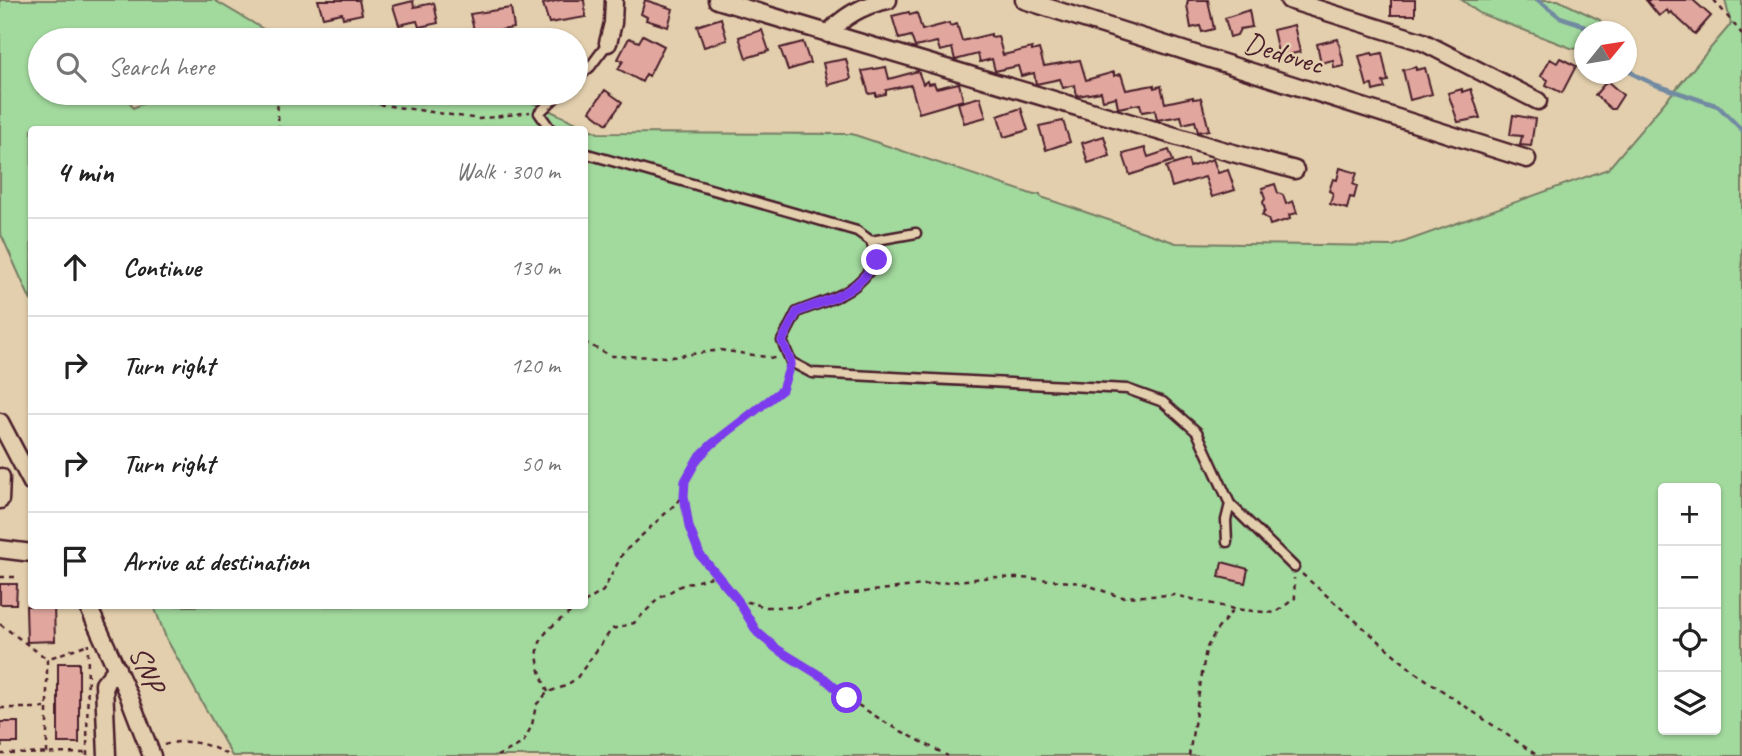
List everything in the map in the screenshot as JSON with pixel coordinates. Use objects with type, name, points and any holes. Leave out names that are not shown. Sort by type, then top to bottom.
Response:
[{"type":"street","points":[[608,43],[613,23],[614,0]]},
{"type":"street","points":[[717,0],[1295,170]]},
{"type":"street","points":[[828,34],[836,24],[862,8],[888,0]]},
{"type":"street","name":"Dedovec","points":[[1024,0],[1527,159]]},
{"type":"street","name":"Dedovec","points":[[1289,0],[1423,42],[1538,101]]},
{"type":"street","points":[[0,422],[28,475]]},
{"type":"street","points":[[0,500],[1,477]]},
{"type":"street","points":[[0,549],[28,552]]},
{"type":"street","name":"SNP","points":[[89,609],[156,751]]},
{"type":"street","points":[[107,756],[104,684],[117,668]]},
{"type":"lane","points":[[588,68],[608,43]]},
{"type":"lane","points":[[545,105],[539,113],[548,126]]},
{"type":"lane","points":[[588,154],[857,231],[871,241],[877,260],[867,277],[845,295],[797,312],[782,341],[791,362],[812,373],[1127,389],[1163,402],[1197,432],[1230,504],[1294,567]]},
{"type":"lane","points":[[871,241],[916,233]]},
{"type":"lane","points":[[1227,542],[1226,520],[1230,504]]},
{"type":"path","points":[[1714,0],[1742,34]]},
{"type":"path","points":[[277,105],[279,126]]},
{"type":"path","points":[[384,105],[479,119],[540,109]]},
{"type":"path","points":[[588,344],[611,356],[672,357],[720,350],[759,354],[791,362],[782,390],[712,444],[698,458],[685,481],[684,496],[689,527],[696,546],[715,576],[737,599],[757,632],[777,649],[802,662],[847,698],[888,724],[948,756]]},
{"type":"path","points":[[588,600],[603,591],[624,553],[684,496]]},
{"type":"path","points":[[737,599],[766,607],[800,607],[846,594],[992,577],[1082,583],[1119,597],[1175,595],[1234,609],[1275,613],[1295,598],[1294,567]]},
{"type":"path","points":[[1294,567],[1412,670],[1538,756]]},
{"type":"path","points":[[497,756],[523,743],[532,725],[536,705],[548,692],[576,679],[612,629],[634,623],[658,599],[680,586],[715,576]]},
{"type":"path","points":[[0,577],[19,577]]},
{"type":"path","points":[[548,692],[537,668],[539,644],[549,627],[575,609]]},
{"type":"path","points":[[1189,756],[1206,649],[1216,631],[1234,609]]},
{"type":"path","points":[[0,624],[47,659]]},
{"type":"path","points":[[1,743],[1,754],[87,754],[88,644],[47,659]]},
{"type":"path","points":[[47,659],[47,754]]},
{"type":"path","points":[[0,708],[46,708]]},
{"type":"path","points":[[156,751],[176,741],[216,747],[229,756]]},
{"type":"green space","points":[[0,0],[214,0],[262,28],[28,28],[28,105],[131,105],[133,108],[140,105],[538,105],[583,126],[28,126],[28,294],[0,232]]},
{"type":"green space","points":[[1462,0],[1558,0],[1600,21],[1574,21],[1574,48],[1479,13]]},
{"type":"green space","points":[[1725,0],[1742,0],[1742,756],[232,756],[166,638],[155,609],[588,609],[588,128],[598,133],[852,134],[1034,195],[1040,194],[1041,197],[1176,243],[1393,246],[1608,169],[1731,24]]},
{"type":"building","points":[[318,0],[359,0],[362,14],[343,18],[342,13],[323,17]]},
{"type":"building","points":[[560,0],[584,0],[586,17],[549,23],[543,4]]},
{"type":"building","points":[[645,0],[673,9],[668,27],[646,20],[647,17],[641,14]]},
{"type":"building","points":[[1188,0],[1208,0],[1214,29],[1202,32],[1200,26],[1191,28]]},
{"type":"building","points":[[1391,0],[1415,0],[1415,15],[1391,15]]},
{"type":"building","points":[[1646,0],[1693,0],[1711,16],[1695,34],[1667,10],[1659,16]]},
{"type":"building","points":[[413,1],[414,7],[434,3],[438,23],[419,27],[417,21],[399,25],[393,6]]},
{"type":"building","points":[[511,8],[514,28],[474,28],[470,14]]},
{"type":"building","points":[[1249,10],[1252,27],[1240,29],[1237,35],[1230,37],[1225,18]]},
{"type":"building","points":[[909,12],[910,15],[917,13],[922,30],[949,23],[950,26],[957,24],[962,41],[991,34],[991,37],[998,36],[1003,55],[1032,48],[1032,51],[1039,49],[1044,66],[1080,60],[1086,80],[1114,72],[1114,76],[1121,74],[1126,90],[1161,86],[1165,103],[1201,98],[1209,130],[1198,132],[1195,121],[1183,124],[1181,116],[1157,120],[1155,110],[1142,112],[1140,104],[1118,108],[1116,97],[1103,100],[1101,92],[1077,96],[1075,85],[1063,88],[1060,79],[1036,84],[1034,73],[1021,76],[1018,66],[995,71],[992,59],[980,62],[978,54],[955,60],[952,48],[940,51],[937,42],[915,47],[911,36],[899,39],[892,16]]},
{"type":"building","points":[[721,18],[727,40],[704,47],[697,26]]},
{"type":"building","points":[[1294,25],[1300,52],[1279,57],[1273,30]]},
{"type":"building","points":[[762,30],[769,51],[746,58],[739,37]]},
{"type":"building","points":[[643,35],[664,46],[649,76],[646,74],[642,82],[618,69],[623,61],[618,59],[629,38],[639,42]]},
{"type":"building","points":[[1338,39],[1344,66],[1334,68],[1333,60],[1321,63],[1317,44]]},
{"type":"building","points":[[803,42],[810,63],[788,70],[780,48]]},
{"type":"building","points":[[1382,53],[1388,81],[1383,82],[1385,88],[1373,91],[1372,85],[1367,86],[1359,56]]},
{"type":"building","points":[[1560,58],[1574,65],[1562,93],[1546,85],[1548,80],[1541,76],[1550,59],[1557,63]]},
{"type":"building","points":[[846,59],[851,79],[828,85],[823,63]]},
{"type":"building","points":[[886,67],[889,79],[918,71],[923,84],[927,81],[928,84],[934,83],[936,88],[959,83],[963,100],[919,113],[911,85],[886,90],[886,94],[869,94],[862,71]]},
{"type":"building","points":[[1416,67],[1416,70],[1425,68],[1432,94],[1410,100],[1403,70]]},
{"type":"building","points":[[1604,84],[1610,84],[1623,95],[1614,109],[1611,109],[1595,95]]},
{"type":"building","points":[[1462,89],[1462,92],[1471,89],[1480,118],[1458,122],[1448,93]]},
{"type":"building","points":[[605,90],[622,102],[607,124],[590,111]]},
{"type":"building","points":[[980,97],[986,117],[964,123],[958,103]]},
{"type":"building","points":[[1021,108],[1028,130],[1004,137],[998,116]]},
{"type":"building","points":[[1513,115],[1535,119],[1531,146],[1520,145],[1522,136],[1510,135]]},
{"type":"building","points":[[1063,121],[1070,142],[1046,150],[1039,126]]},
{"type":"building","points":[[1104,136],[1110,156],[1088,163],[1082,143]]},
{"type":"building","points":[[1145,148],[1148,157],[1169,150],[1173,161],[1130,175],[1123,154]]},
{"type":"building","points":[[1213,159],[1218,173],[1228,170],[1235,190],[1212,197],[1205,177],[1172,187],[1166,167],[1188,160],[1190,167]]},
{"type":"building","points":[[1340,168],[1357,173],[1353,184],[1357,186],[1354,198],[1350,197],[1347,209],[1330,204],[1333,193],[1329,191],[1333,179],[1337,180]]},
{"type":"building","points":[[1275,184],[1286,204],[1293,201],[1297,213],[1289,215],[1290,219],[1270,225],[1268,219],[1262,215],[1265,199],[1262,188]]},
{"type":"building","points":[[1222,562],[1248,569],[1245,583],[1219,577]]},
{"type":"building","points":[[0,584],[17,584],[16,604],[0,604]]},
{"type":"building","points":[[26,606],[28,609],[54,609],[55,641],[27,642]]},
{"type":"building","points":[[58,663],[79,663],[79,743],[58,743]]},
{"type":"building","points":[[0,722],[18,722],[18,743],[0,743]]},
{"type":"waterway","points":[[1538,0],[1560,17],[1574,22]]},
{"type":"waterway","points":[[1637,76],[1718,106],[1742,130]]},
{"type":"route","points":[[847,698],[824,678],[777,649],[757,632],[737,599],[715,576],[700,555],[689,527],[684,496],[685,481],[698,458],[712,444],[782,390],[791,362],[782,341],[797,312],[845,295],[867,277],[877,260]]}]
